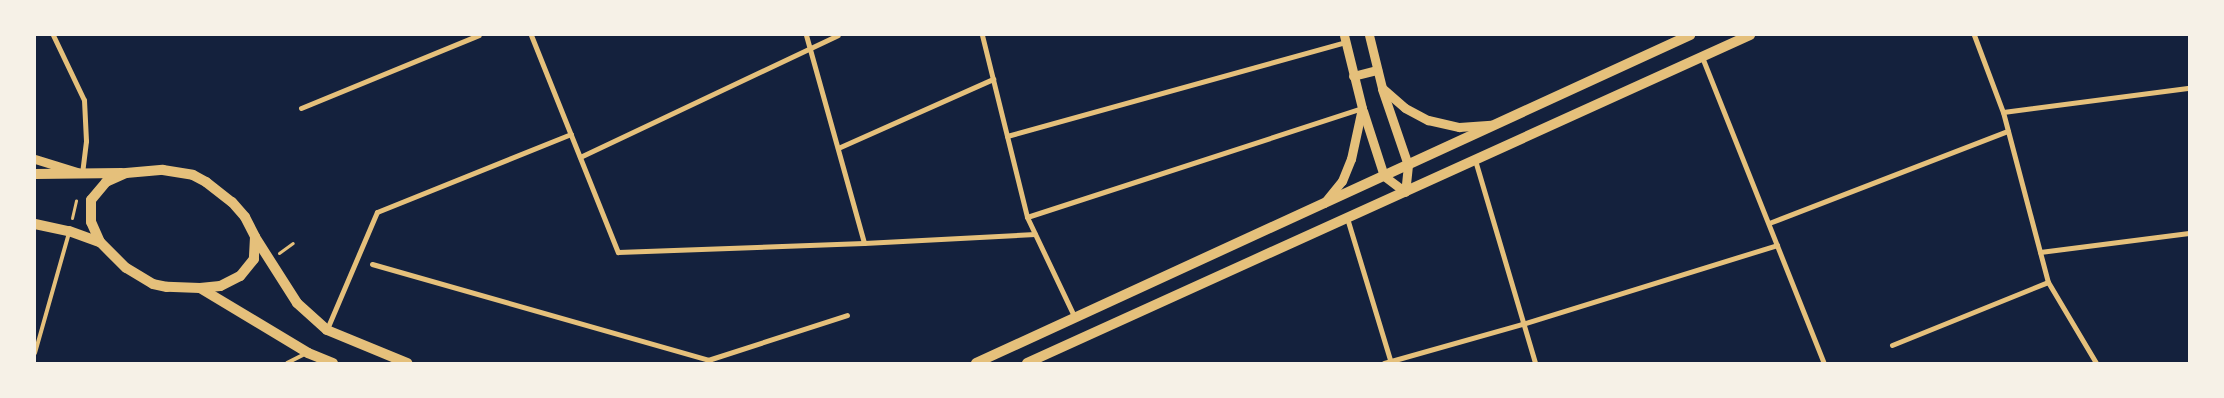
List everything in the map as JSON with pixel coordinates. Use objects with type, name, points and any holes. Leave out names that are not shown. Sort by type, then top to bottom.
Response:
[{"type":"main road","points":[[976,363],[1690,35]]},
{"type":"main road","points":[[1027,363],[1750,35]]},
{"type":"main road","points":[[35,174],[126,173],[163,170],[193,175],[206,182],[232,202],[245,217],[254,236],[297,303],[327,330],[407,363]]},
{"type":"main road","points":[[126,173],[106,182],[91,200],[91,222],[100,242],[126,268],[153,284],[167,287],[200,288],[220,286],[240,276],[254,259],[254,236]]},
{"type":"main road","points":[[35,225],[69,231],[100,242]]},
{"type":"main road","points":[[200,288],[308,353],[333,363]]},
{"type":"street","points":[[35,159],[82,173],[86,140],[84,100],[53,35]]},
{"type":"street","points":[[301,108],[479,35]]},
{"type":"street","points":[[531,35],[618,252],[864,244],[1036,234]]},
{"type":"street","points":[[806,35],[864,244]]},
{"type":"street","points":[[580,157],[838,35]]},
{"type":"street","points":[[982,35],[1027,216],[1075,318]]},
{"type":"street","points":[[1369,35],[1376,70],[1408,165],[1406,192]]},
{"type":"street","points":[[1974,35],[2003,112],[2048,282],[2096,363]]},
{"type":"street","points":[[1007,136],[1344,39],[1362,108],[1384,176],[1406,192]]},
{"type":"street","points":[[1701,57],[1769,222],[1824,363]]},
{"type":"street","points":[[1353,76],[1376,70]]},
{"type":"street","points":[[838,148],[992,79]]},
{"type":"street","points":[[1382,88],[1405,108],[1428,120],[1459,127],[1494,125]]},
{"type":"street","points":[[2003,112],[2189,88]]},
{"type":"street","points":[[1323,204],[1342,181],[1351,159],[1362,108]]},
{"type":"street","points":[[1027,216],[1362,108]]},
{"type":"street","points":[[1769,222],[2008,131]]},
{"type":"street","points":[[327,330],[377,212],[571,134]]},
{"type":"street","points":[[1475,160],[1535,363]]},
{"type":"street","points":[[1347,218],[1391,362]]},
{"type":"street","points":[[2040,252],[2189,233]]},
{"type":"street","points":[[1384,363],[1522,324],[1777,245]]},
{"type":"street","points":[[372,264],[708,362],[846,315]]},
{"type":"street","points":[[1892,345],[2048,282]]},
{"type":"lane","points":[[35,353],[37,338],[69,231]]},
{"type":"lane","points":[[287,363],[308,353]]}]
